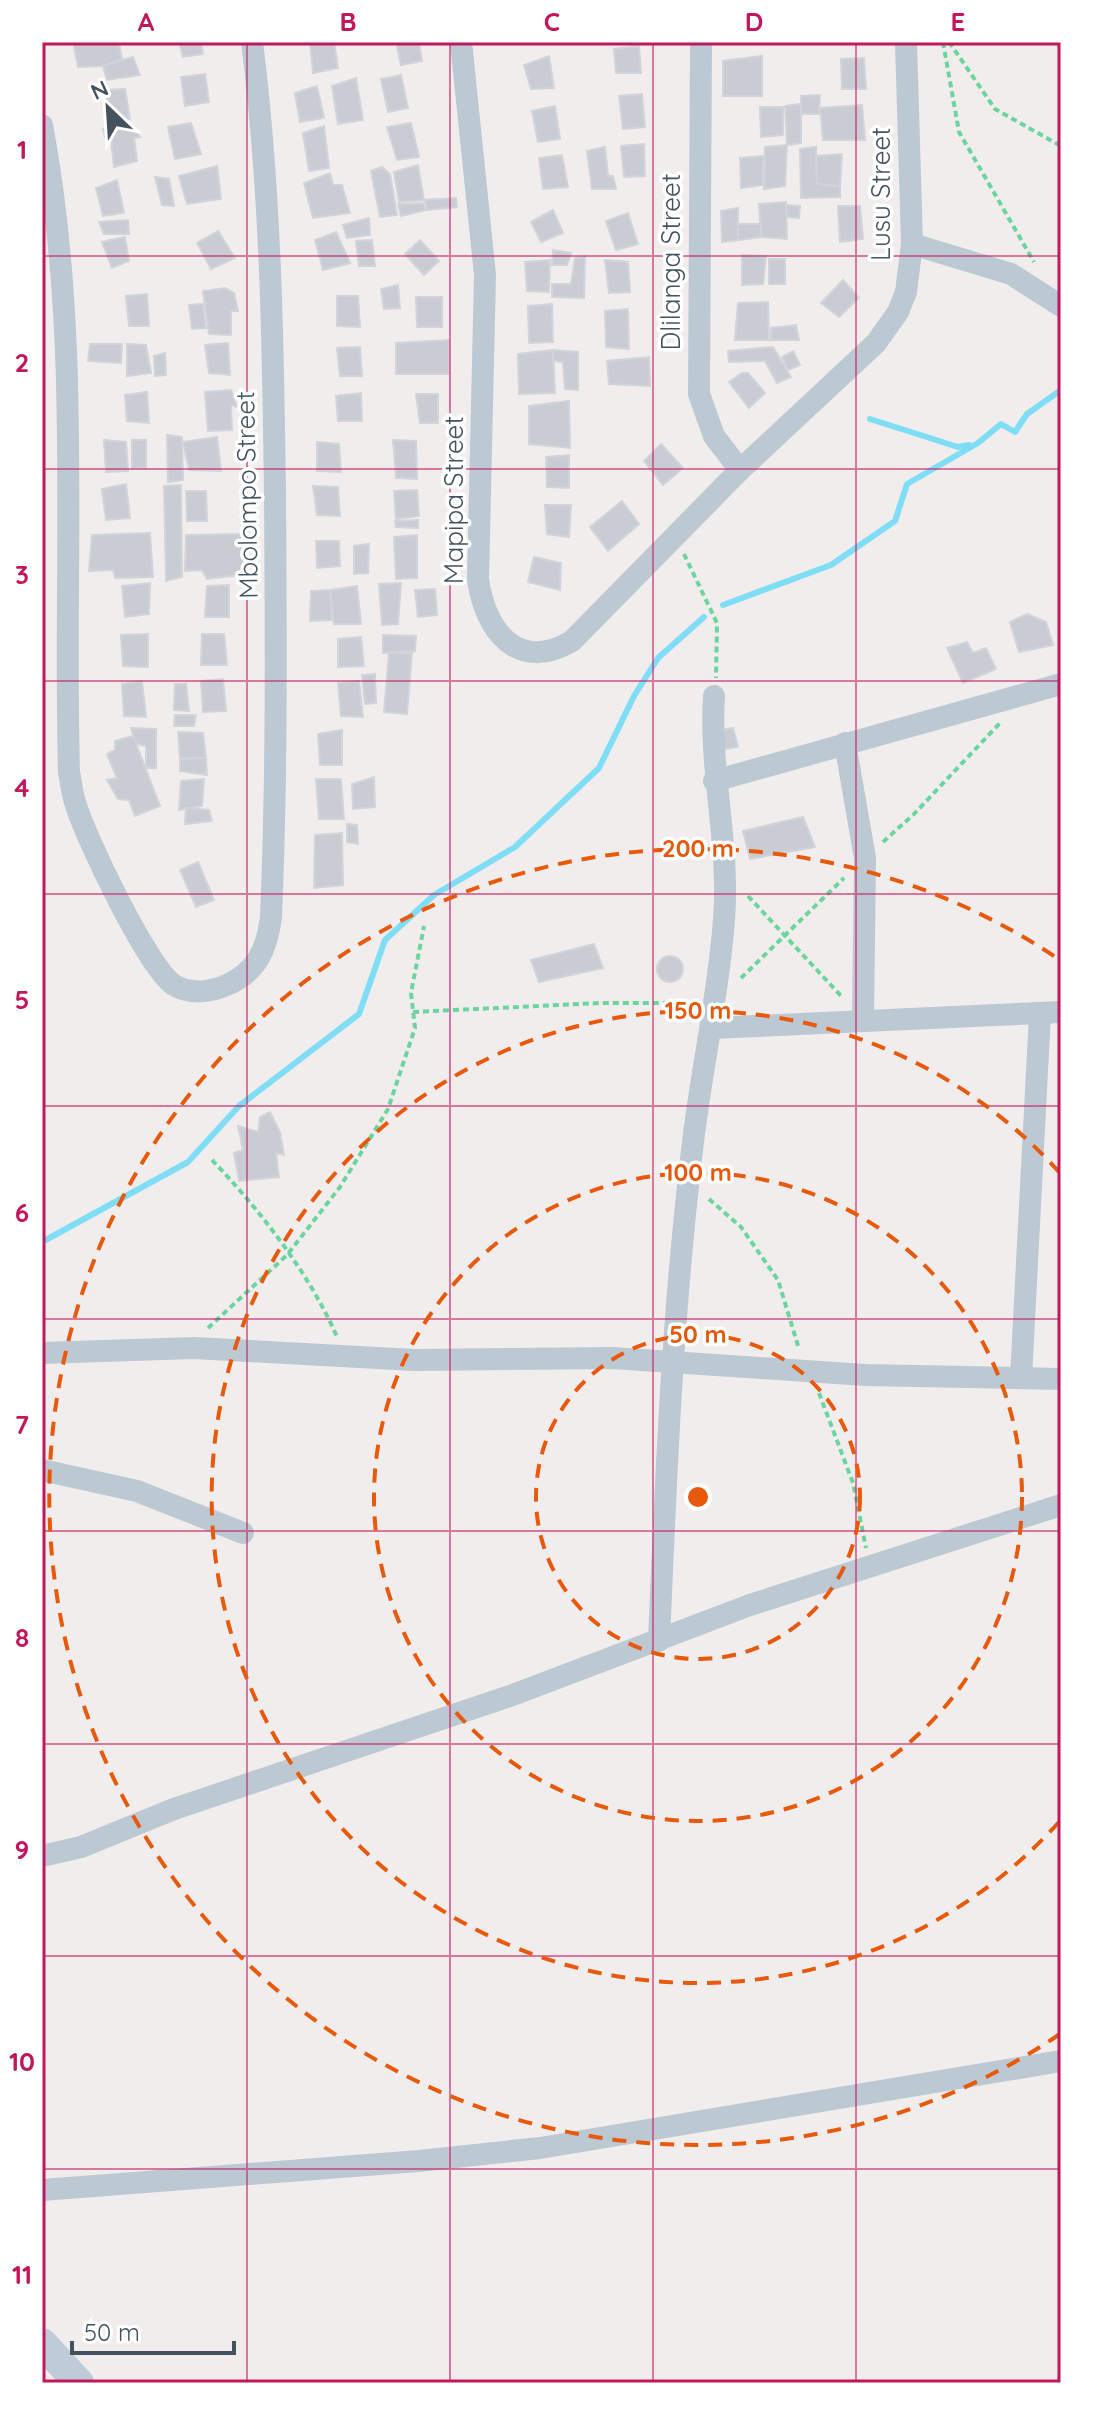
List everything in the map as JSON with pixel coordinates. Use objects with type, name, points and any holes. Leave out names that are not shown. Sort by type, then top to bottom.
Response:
[{"type":"street","name":"Mbolompo Street","points":[[42,125],[56,199],[64,352],[68,454],[69,772],[75,803],[146,949],[163,976],[188,991],[209,991],[227,985],[255,966],[267,948],[273,888],[276,697],[272,259],[265,140],[252,42]]},
{"type":"street","name":"Mapipa Street","points":[[461,42],[485,275],[477,551],[480,594],[490,620],[501,635],[525,652],[560,648],[572,641],[740,470]]},
{"type":"street","name":"Dlilanga Street","points":[[701,42],[699,394],[714,436],[740,470]]},
{"type":"street","name":"Lusu Street","points":[[740,470],[876,343],[898,312],[906,292],[912,244],[906,42]]},
{"type":"street","points":[[912,244],[1011,274],[1059,302]]},
{"type":"street","points":[[714,781],[1061,684]]},
{"type":"street","points":[[659,1641],[671,1364],[694,1133],[712,1028],[727,874],[711,743],[714,696]]},
{"type":"street","points":[[845,743],[864,848],[863,1019]]},
{"type":"street","points":[[712,1028],[1050,1013],[1021,1378]]},
{"type":"street","points":[[42,1353],[186,1348],[414,1360],[612,1358],[865,1375],[1061,1379]]},
{"type":"street","points":[[42,1470],[160,1498],[243,1533]]},
{"type":"street","points":[[42,1856],[81,1847],[174,1809],[510,1696],[750,1605],[1061,1505]]},
{"type":"street","points":[[42,2190],[419,2161],[554,2146],[1061,2061]]},
{"type":"street","points":[[42,2343],[79,2383]]},
{"type":"path","points":[[946,42],[995,109],[1061,146]]},
{"type":"path","points":[[946,42],[959,132],[1059,302]]},
{"type":"path","points":[[676,538],[717,623],[714,696]]},
{"type":"path","points":[[727,874],[863,1019]]},
{"type":"path","points":[[186,1348],[287,1255],[340,1187],[388,1109],[415,1028],[411,993],[424,926]]},
{"type":"path","points":[[413,1012],[601,1003],[715,1003]]},
{"type":"path","points":[[212,1160],[255,1206],[323,1304],[345,1356]]},
{"type":"building","points":[[73,42],[119,42],[122,59],[103,66],[78,67]]},
{"type":"building","points":[[179,42],[201,42],[203,54],[183,57]]},
{"type":"building","points":[[310,42],[334,42],[338,68],[313,73]]},
{"type":"building","points":[[396,42],[419,42],[422,61],[401,65]]},
{"type":"building","points":[[639,46],[641,73],[616,73],[614,49]]},
{"type":"building","points":[[549,56],[554,88],[531,89],[524,65]]},
{"type":"building","points":[[762,56],[762,96],[723,96],[723,61]]},
{"type":"building","points":[[133,57],[140,75],[107,80],[103,66]]},
{"type":"building","points":[[864,58],[866,89],[842,89],[841,59]]},
{"type":"building","points":[[205,74],[209,102],[185,106],[181,77]]},
{"type":"building","points":[[401,75],[408,108],[388,112],[381,79]]},
{"type":"building","points":[[356,78],[363,120],[338,124],[332,86]]},
{"type":"building","points":[[317,86],[324,118],[300,122],[295,93]]},
{"type":"building","points":[[125,89],[130,119],[110,123],[103,90]]},
{"type":"building","points":[[642,94],[645,127],[623,129],[619,96]]},
{"type":"building","points":[[820,95],[819,114],[801,114],[801,96]]},
{"type":"building","points":[[801,104],[801,143],[787,145],[785,106]]},
{"type":"building","points":[[862,105],[865,140],[823,140],[820,108]]},
{"type":"building","points":[[555,106],[560,139],[538,142],[532,111]]},
{"type":"building","points":[[760,107],[783,107],[783,135],[761,137]]},
{"type":"building","points":[[191,123],[201,154],[175,159],[168,127]]},
{"type":"building","points":[[411,123],[419,157],[397,160],[387,127]]},
{"type":"building","points":[[133,126],[140,137],[134,138],[137,161],[114,167],[111,140],[106,140],[103,129]]},
{"type":"building","points":[[324,126],[329,168],[309,171],[303,133]]},
{"type":"building","points":[[644,144],[645,176],[624,177],[621,146]]},
{"type":"building","points":[[787,145],[785,186],[764,189],[765,147]]},
{"type":"building","points":[[605,147],[608,176],[613,176],[616,189],[592,189],[587,151]]},
{"type":"building","points":[[816,147],[817,183],[840,187],[840,197],[801,198],[800,149]]},
{"type":"building","points":[[842,154],[840,187],[817,183],[816,156]]},
{"type":"building","points":[[562,155],[568,187],[543,189],[539,158]]},
{"type":"building","points":[[763,156],[763,185],[741,188],[740,158]]},
{"type":"building","points":[[418,165],[424,200],[399,202],[394,172]]},
{"type":"building","points":[[217,166],[221,199],[187,204],[179,176]]},
{"type":"building","points":[[382,167],[390,174],[397,215],[380,217],[371,171]]},
{"type":"building","points":[[330,173],[333,185],[342,185],[350,213],[313,218],[304,183]]},
{"type":"building","points":[[155,177],[169,179],[174,206],[162,205]]},
{"type":"building","points":[[117,180],[124,213],[103,216],[96,188]]},
{"type":"building","points":[[456,198],[457,207],[428,210],[424,200]]},
{"type":"building","points":[[786,202],[787,239],[761,237],[759,204]]},
{"type":"building","points":[[423,203],[426,210],[401,216],[398,204]]},
{"type":"building","points":[[786,205],[800,206],[799,218],[787,217]]},
{"type":"building","points":[[838,206],[860,206],[863,239],[840,242]]},
{"type":"building","points":[[738,208],[738,240],[722,242],[721,211]]},
{"type":"building","points":[[553,210],[563,233],[541,242],[531,222]]},
{"type":"building","points":[[628,213],[638,244],[616,250],[606,221]]},
{"type":"building","points":[[369,218],[370,235],[347,238],[343,225]]},
{"type":"building","points":[[128,220],[129,234],[104,234],[99,222]]},
{"type":"building","points":[[738,224],[761,224],[761,237],[738,240]]},
{"type":"building","points":[[218,231],[235,258],[211,269],[197,243]]},
{"type":"building","points":[[336,232],[350,263],[323,270],[315,240]]},
{"type":"building","points":[[125,237],[129,261],[112,268],[102,242]]},
{"type":"building","points":[[372,240],[375,266],[359,266],[356,241]]},
{"type":"building","points":[[420,240],[439,261],[424,275],[405,254]]},
{"type":"building","points":[[553,250],[571,253],[567,265],[552,265]]},
{"type":"building","points":[[742,255],[766,256],[763,284],[742,285]]},
{"type":"building","points":[[585,256],[584,298],[552,297],[552,284],[571,284],[575,258]]},
{"type":"building","points":[[769,259],[785,259],[785,284],[769,284]]},
{"type":"building","points":[[550,260],[549,292],[527,291],[525,262]]},
{"type":"building","points":[[605,260],[628,262],[630,292],[609,293]]},
{"type":"building","points":[[843,280],[859,298],[839,317],[821,303]]},
{"type":"building","points":[[398,285],[400,308],[384,309],[381,289]]},
{"type":"building","points":[[225,288],[234,293],[238,311],[231,311],[231,335],[209,334],[203,291]]},
{"type":"building","points":[[147,294],[149,326],[129,326],[126,296]]},
{"type":"building","points":[[337,296],[358,296],[360,327],[337,326]]},
{"type":"building","points":[[416,297],[442,297],[442,327],[417,327]]},
{"type":"building","points":[[768,302],[769,340],[735,340],[738,303]]},
{"type":"building","points":[[203,304],[206,328],[192,329],[189,305]]},
{"type":"building","points":[[552,304],[553,342],[529,343],[528,306]]},
{"type":"building","points":[[628,309],[629,349],[606,347],[605,311]]},
{"type":"building","points":[[796,325],[799,340],[771,340],[771,328]]},
{"type":"building","points":[[449,340],[449,374],[396,374],[396,343]]},
{"type":"building","points":[[228,343],[230,375],[209,373],[205,345]]},
{"type":"building","points":[[90,344],[122,344],[121,363],[88,361]]},
{"type":"building","points":[[127,344],[146,345],[151,373],[127,376]]},
{"type":"building","points":[[360,347],[362,376],[340,376],[337,348]]},
{"type":"building","points":[[773,347],[791,377],[777,383],[765,361],[729,362],[728,351]]},
{"type":"building","points":[[553,350],[555,393],[519,394],[518,354]]},
{"type":"building","points":[[553,350],[578,352],[578,390],[565,389],[563,362],[553,361]]},
{"type":"building","points":[[793,351],[800,365],[788,370],[782,357]]},
{"type":"building","points":[[165,353],[166,375],[155,376],[154,356]]},
{"type":"building","points":[[649,357],[650,386],[609,384],[607,361]]},
{"type":"building","points":[[742,373],[748,373],[765,393],[749,408],[729,382]]},
{"type":"building","points":[[231,390],[237,407],[231,405],[232,430],[208,431],[205,392]]},
{"type":"building","points":[[147,392],[149,423],[127,421],[125,395]]},
{"type":"building","points":[[361,393],[362,421],[338,421],[336,396]]},
{"type":"building","points":[[416,394],[438,394],[438,423],[420,423]]},
{"type":"building","points":[[569,401],[570,448],[529,444],[529,406]]},
{"type":"building","points":[[167,435],[182,437],[183,480],[168,482]]},
{"type":"building","points":[[217,437],[221,471],[189,470],[183,442]]},
{"type":"building","points":[[104,440],[126,442],[128,471],[106,472]]},
{"type":"building","points":[[132,440],[146,440],[146,468],[132,468]]},
{"type":"building","points":[[393,440],[416,441],[417,479],[396,478]]},
{"type":"building","points":[[317,442],[339,444],[341,472],[317,471]]},
{"type":"building","points":[[661,444],[683,468],[663,485],[644,461]]},
{"type":"building","points":[[569,455],[569,488],[547,487],[546,457]]},
{"type":"building","points":[[126,484],[130,518],[106,520],[102,489]]},
{"type":"building","points":[[181,485],[182,577],[166,581],[164,486]]},
{"type":"building","points":[[313,486],[338,487],[340,516],[317,515]]},
{"type":"building","points":[[417,490],[419,516],[396,519],[394,491]]},
{"type":"building","points":[[186,491],[206,491],[207,521],[187,521]]},
{"type":"building","points":[[622,501],[639,524],[608,551],[590,527]]},
{"type":"building","points":[[545,505],[571,505],[569,537],[547,534]]},
{"type":"building","points":[[418,520],[418,528],[396,527],[395,521]]},
{"type":"building","points":[[150,533],[153,577],[115,578],[113,570],[89,571],[92,535]]},
{"type":"building","points":[[245,534],[247,574],[207,579],[202,570],[185,571],[186,535]]},
{"type":"building","points":[[417,535],[417,578],[396,579],[394,537]]},
{"type":"building","points":[[316,541],[339,541],[340,566],[317,568]]},
{"type":"building","points":[[369,544],[368,573],[354,574],[354,546]]},
{"type":"building","points":[[534,557],[561,563],[560,590],[528,582]]},
{"type":"building","points":[[150,583],[149,614],[125,617],[122,586]]},
{"type":"building","points":[[401,583],[398,624],[382,625],[379,584]]},
{"type":"building","points":[[229,585],[229,617],[205,617],[207,586]]},
{"type":"building","points":[[357,586],[361,624],[334,624],[330,590]]},
{"type":"building","points":[[435,589],[437,615],[418,617],[415,590]]},
{"type":"building","points":[[330,590],[332,620],[310,621],[311,591]]},
{"type":"building","points":[[1027,614],[1046,622],[1053,645],[1019,652],[1010,622]]},
{"type":"building","points":[[148,634],[148,667],[123,666],[121,635]]},
{"type":"building","points":[[202,634],[224,634],[227,665],[201,665]]},
{"type":"building","points":[[383,635],[416,636],[415,651],[383,653]]},
{"type":"building","points":[[361,637],[364,666],[338,667],[338,639]]},
{"type":"building","points":[[967,642],[973,653],[986,648],[996,669],[963,683],[947,648]]},
{"type":"building","points":[[389,653],[412,653],[407,714],[384,712]]},
{"type":"building","points":[[375,674],[376,703],[365,704],[362,675]]},
{"type":"building","points":[[223,679],[226,711],[203,712],[201,681]]},
{"type":"building","points":[[142,681],[146,717],[124,716],[122,684]]},
{"type":"building","points":[[359,681],[363,717],[341,716],[338,683]]},
{"type":"building","points":[[175,684],[186,684],[189,711],[174,710]]},
{"type":"building","points":[[175,715],[196,715],[194,726],[174,726]]},
{"type":"building","points":[[131,728],[156,729],[156,768],[146,768],[146,746],[136,744]]},
{"type":"building","points":[[733,728],[738,747],[719,750],[711,732]]},
{"type":"building","points":[[342,730],[342,765],[320,765],[318,734]]},
{"type":"building","points":[[178,732],[203,733],[206,758],[180,759]]},
{"type":"building","points":[[133,736],[160,806],[135,816],[129,800],[118,799],[107,780],[117,778],[107,754],[115,750],[115,741]]},
{"type":"building","points":[[206,758],[207,775],[180,771],[180,759]]},
{"type":"building","points":[[374,777],[375,807],[353,809],[352,784]]},
{"type":"building","points":[[204,779],[202,806],[179,810],[181,781]]},
{"type":"building","points":[[316,779],[341,779],[344,819],[319,819]]},
{"type":"building","points":[[186,808],[209,810],[212,821],[185,824]]},
{"type":"building","points":[[803,817],[815,847],[750,859],[743,831]]},
{"type":"building","points":[[347,824],[357,825],[358,844],[347,842]]},
{"type":"building","points":[[342,833],[343,885],[314,888],[315,835]]},
{"type":"building","points":[[198,862],[214,900],[196,907],[180,870]]},
{"type":"building","points":[[594,944],[603,968],[539,982],[531,960]]},
{"type":"building","points":[[670,956],[679,960],[683,969],[679,978],[670,982],[661,978],[657,969],[661,960]]},
{"type":"building","points":[[270,1112],[280,1132],[284,1155],[276,1153],[279,1177],[239,1181],[234,1153],[243,1150],[238,1126],[258,1132],[260,1117]]},
{"type":"waterway","points":[[723,605],[831,565],[895,521],[907,484],[978,443],[1001,424],[1015,432],[1027,414],[1061,390]]},
{"type":"waterway","points":[[870,419],[958,447],[969,445]]},
{"type":"waterway","points":[[42,1242],[188,1162],[239,1106],[359,1014],[385,940],[434,895],[515,847],[599,768],[634,696],[658,658],[704,617]]}]
